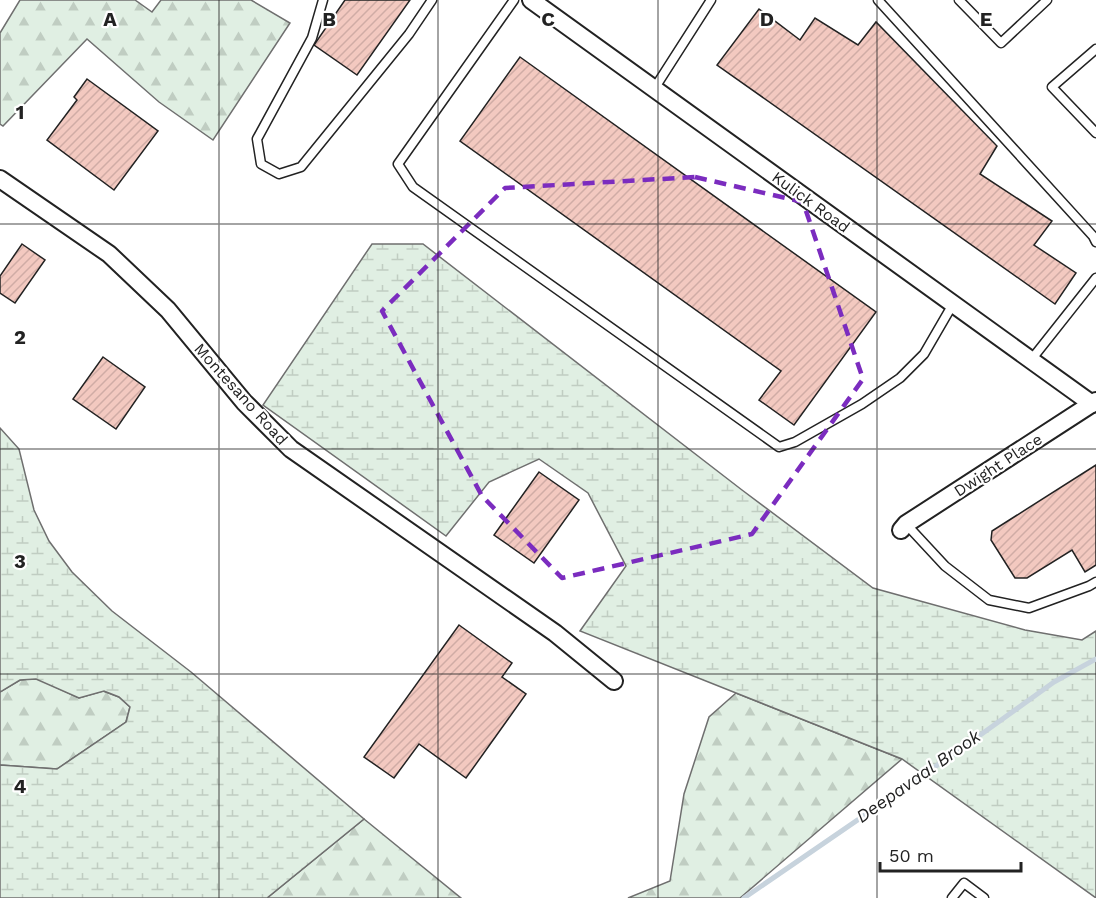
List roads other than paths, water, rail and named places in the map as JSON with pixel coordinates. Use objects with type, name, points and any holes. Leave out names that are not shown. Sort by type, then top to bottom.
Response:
[{"type":"street","name":"Kulick Road","points":[[531,0],[1031,360],[1094,402]]},
{"type":"street","name":"Montesano Road","points":[[0,179],[109,254],[168,310],[244,402],[291,449],[555,633],[614,681]]},
{"type":"street","name":"Dwight Place","points":[[903,527],[1094,402]]},
{"type":"lane","points":[[323,0],[312,38],[257,139],[261,164],[279,174],[301,167],[409,34],[432,0]]},
{"type":"lane","points":[[514,0],[399,164],[413,187],[779,447],[795,442],[862,404],[900,378],[924,354],[953,304]]},
{"type":"lane","points":[[654,89],[711,0]]},
{"type":"lane","points":[[878,0],[1096,242]]},
{"type":"lane","points":[[959,0],[1000,43],[1047,0]]},
{"type":"lane","points":[[1096,48],[1052,87],[1096,133]]},
{"type":"lane","points":[[1031,360],[1096,278]]},
{"type":"lane","points":[[903,527],[945,566],[989,600],[1029,608],[1096,582]]},
{"type":"lane","points":[[952,898],[964,883],[984,898]]},
{"type":"waterway","name":"Deepavaal Brook","points":[[744,898],[1054,682],[1096,659]]}]
